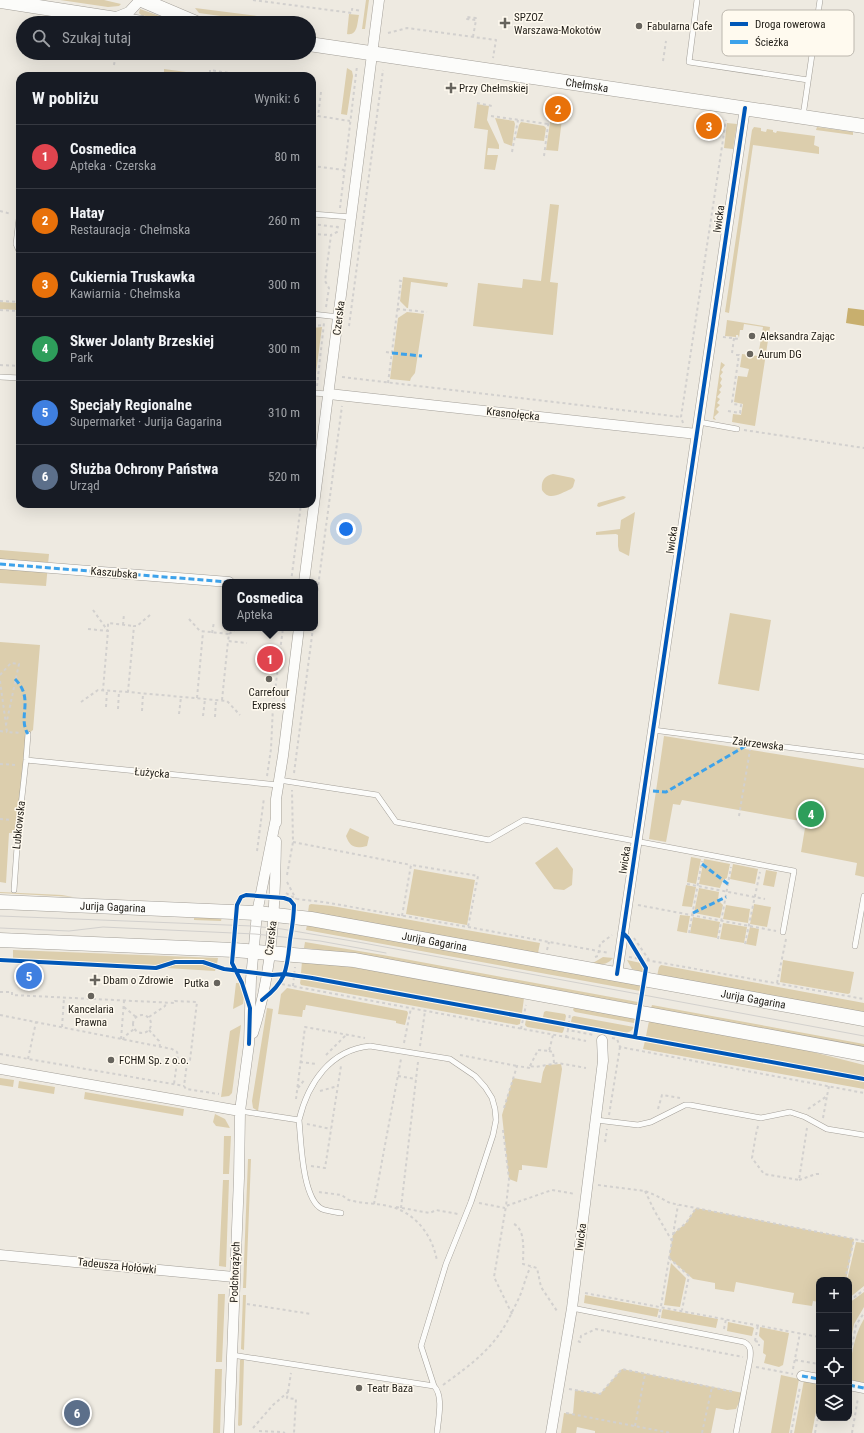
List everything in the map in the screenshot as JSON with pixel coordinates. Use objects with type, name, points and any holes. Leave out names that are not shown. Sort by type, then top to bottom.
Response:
[{"type":"main road","points":[[141,0],[179,16]]},
{"type":"main road","points":[[0,1],[40,4],[98,16]]},
{"type":"main road","name":"Chełmska","points":[[316,45],[864,126]]},
{"type":"main road","name":"Jurija Gagarina","points":[[0,902],[257,913],[293,916],[347,924],[864,1020]]},
{"type":"main road","points":[[0,940],[254,951],[360,961],[864,1054]]},
{"type":"street","points":[[119,16],[129,12],[141,0]]},
{"type":"street","name":"Czerska","points":[[316,492],[379,0]]},
{"type":"street","name":"Iwicka","points":[[617,974],[620,953],[619,933],[638,842],[653,730],[745,108]]},
{"type":"street","name":"Krasnołęcka","points":[[329,394],[697,434]]},
{"type":"street","name":"Czerska","points":[[304,579],[314,508]]},
{"type":"street","name":"Kaszubska","points":[[0,564],[222,581]]},
{"type":"street","name":"Czerska","points":[[249,1044],[262,1000],[270,952],[274,914],[279,894],[276,863],[276,818],[279,782],[299,631]]},
{"type":"street","name":"Czerska","points":[[249,1044],[251,979],[257,913],[276,818]]},
{"type":"street","name":"Iwicka","points":[[551,1433],[572,1308],[603,1061],[602,1038]]},
{"type":"street","name":"Podchorążych","points":[[229,1433],[239,1178],[240,1111],[249,1044]]},
{"type":"street","points":[[0,1069],[240,1111]]},
{"type":"street","name":"Tadeusza Hołówki","points":[[0,1255],[234,1277]]},
{"type":"street","points":[[797,1375],[816,1379]]},
{"type":"street","points":[[852,1386],[862,1388]]},
{"type":"lane","points":[[697,0],[688,62],[808,80]]},
{"type":"lane","points":[[818,10],[820,0]]},
{"type":"lane","points":[[803,116],[812,56]]},
{"type":"lane","points":[[316,214],[351,217]]},
{"type":"lane","points":[[316,314],[339,317]]},
{"type":"lane","points":[[0,377],[16,378]]},
{"type":"lane","points":[[316,394],[329,394]]},
{"type":"lane","points":[[699,422],[737,429]]},
{"type":"lane","name":"Zakrzewska","points":[[653,730],[864,757]]},
{"type":"lane","name":"Lubkowska","points":[[14,890],[28,734]]},
{"type":"lane","name":"Łużycka","points":[[26,763],[266,783],[293,782],[377,795],[396,822],[489,840],[524,820],[794,871],[783,932]]},
{"type":"lane","points":[[855,946],[864,896]]},
{"type":"lane","points":[[341,1213],[322,1209],[312,1198],[305,1177],[299,1126],[303,1103],[311,1086],[327,1067],[343,1055],[361,1047],[370,1046],[450,1059],[474,1076],[485,1087],[492,1098],[495,1109],[495,1128],[471,1202],[441,1280],[421,1346],[440,1399],[437,1433]]},
{"type":"lane","points":[[596,1120],[638,1125],[651,1122],[685,1105],[690,1105],[761,1118],[774,1114],[790,1112],[808,1118],[822,1127],[831,1130],[864,1135]]},
{"type":"lane","points":[[240,1111],[299,1120]]},
{"type":"lane","points":[[572,1308],[744,1342],[748,1345],[751,1350],[750,1359],[736,1433]]},
{"type":"lane","points":[[232,1355],[436,1388]]},
{"type":"path","points":[[253,0],[352,13],[352,9],[362,10]]},
{"type":"path","points":[[473,37],[476,20],[466,19],[467,17],[476,18],[476,15]]},
{"type":"path","points":[[388,32],[407,28],[496,40],[493,58]]},
{"type":"path","points":[[663,61],[666,41]]},
{"type":"path","points":[[114,65],[115,60]]},
{"type":"path","points":[[316,234],[331,235],[337,232],[357,66]]},
{"type":"path","points":[[210,72],[210,70],[223,72]]},
{"type":"path","points":[[349,331],[383,70]]},
{"type":"path","points":[[321,92],[318,116],[350,121]]},
{"type":"path","points":[[544,156],[552,94]]},
{"type":"path","points":[[559,102],[560,96]]},
{"type":"path","points":[[477,103],[492,106]]},
{"type":"path","points":[[491,116],[548,124]]},
{"type":"path","points":[[512,152],[518,120]]},
{"type":"path","points":[[685,432],[681,417],[726,120]]},
{"type":"path","points":[[316,166],[344,170]]},
{"type":"path","points":[[0,211],[14,214]]},
{"type":"path","points":[[316,224],[338,227]]},
{"type":"path","points":[[316,380],[329,288],[325,281],[331,235]]},
{"type":"path","points":[[388,383],[401,281],[396,280]]},
{"type":"path","points":[[0,301],[16,302]]},
{"type":"path","points":[[397,309],[427,312]]},
{"type":"path","points":[[0,310],[16,312]]},
{"type":"path","points":[[316,326],[324,325]]},
{"type":"path","points":[[720,336],[737,338],[732,354],[739,356],[732,402],[733,404],[741,405],[740,413],[728,411]]},
{"type":"path","points":[[386,352],[392,353]]},
{"type":"path","points":[[0,365],[16,366]]},
{"type":"path","points":[[318,586],[343,395],[342,377],[681,417]]},
{"type":"path","points":[[737,429],[864,448]]},
{"type":"path","points":[[291,579],[300,508]]},
{"type":"path","points":[[93,610],[108,631]]},
{"type":"path","points":[[123,625],[124,614]]},
{"type":"path","points":[[103,690],[108,623],[137,626],[150,615]]},
{"type":"path","points":[[189,619],[200,631],[203,632],[229,634],[234,631]]},
{"type":"path","points":[[212,633],[214,622]]},
{"type":"path","points":[[128,692],[134,626]]},
{"type":"path","points":[[88,629],[108,631]]},
{"type":"path","points":[[256,858],[271,749],[273,706],[283,631]]},
{"type":"path","points":[[296,899],[286,882],[293,842],[292,791],[313,631]]},
{"type":"path","points":[[196,698],[203,632]]},
{"type":"path","points":[[222,700],[229,634]]},
{"type":"path","points":[[228,641],[247,643]]},
{"type":"path","points":[[0,675],[11,663],[18,664],[6,725]]},
{"type":"path","points":[[0,681],[7,732]]},
{"type":"path","points":[[81,702],[98,690],[107,690],[222,700],[226,701],[240,715]]},
{"type":"path","points":[[106,707],[107,690]]},
{"type":"path","points":[[118,709],[119,691]]},
{"type":"path","points":[[142,711],[143,694]]},
{"type":"path","points":[[179,714],[181,697]]},
{"type":"path","points":[[203,716],[205,699]]},
{"type":"path","points":[[215,717],[216,700]]},
{"type":"path","points":[[0,731],[28,734]]},
{"type":"path","points":[[739,816],[751,743]]},
{"type":"path","points":[[0,764],[26,763]]},
{"type":"path","points":[[293,842],[411,865],[478,876],[468,927]]},
{"type":"path","points":[[689,933],[704,854]]},
{"type":"path","points":[[718,939],[732,860]]},
{"type":"path","points":[[276,863],[283,868],[290,900]]},
{"type":"path","points":[[402,916],[411,865]]},
{"type":"path","points":[[745,944],[761,865]]},
{"type":"path","points":[[687,884],[765,899]]},
{"type":"path","points":[[279,894],[289,895],[296,899],[323,902],[468,927],[599,952],[620,953],[641,959],[864,999]]},
{"type":"path","points":[[279,894],[290,900],[294,905],[293,916]]},
{"type":"path","points":[[635,905],[787,932],[777,983]]},
{"type":"path","points":[[591,960],[598,956],[600,944],[619,933]]},
{"type":"path","points":[[619,933],[628,938],[635,950],[620,953],[609,945],[619,933]]},
{"type":"path","points":[[547,952],[549,942]]},
{"type":"path","points":[[638,954],[646,968],[645,979]]},
{"type":"path","points":[[293,986],[292,975],[296,961]]},
{"type":"path","points":[[292,975],[300,976]]},
{"type":"path","points":[[271,982],[280,982],[293,986],[586,1041]]},
{"type":"path","points":[[262,1000],[280,982]]},
{"type":"path","points":[[0,992],[12,992],[12,995],[64,998],[166,1003],[175,1003],[175,1001],[197,1002],[190,1060],[187,1062],[184,1086]]},
{"type":"path","points":[[62,1027],[64,998]]},
{"type":"path","points":[[122,1039],[124,1000]]},
{"type":"path","points":[[149,1017],[165,1006],[166,1003]]},
{"type":"path","points":[[124,1007],[136,1017]]},
{"type":"path","points":[[374,1204],[411,1008]]},
{"type":"path","points":[[401,1208],[419,1054],[426,1011]]},
{"type":"path","points":[[566,1037],[570,1013]]},
{"type":"path","points":[[141,1014],[149,1017],[151,1024],[149,1030],[144,1033],[140,1033],[134,1029],[133,1022],[136,1017],[141,1014]]},
{"type":"path","points":[[0,1015],[172,1049],[177,1052],[178,1055],[174,1084]]},
{"type":"path","points":[[516,1015],[531,1018]]},
{"type":"path","points":[[28,1059],[36,1022]]},
{"type":"path","points":[[561,1023],[575,1026]]},
{"type":"path","points":[[122,1039],[134,1029]]},
{"type":"path","points":[[149,1030],[159,1041],[160,1046]]},
{"type":"path","points":[[568,1030],[602,1038],[617,1039],[620,1047],[864,1093]]},
{"type":"path","points":[[549,1051],[553,1035]]},
{"type":"path","points":[[530,1066],[538,1050],[553,1052],[554,1064]]},
{"type":"path","points":[[0,1054],[174,1084],[184,1086],[186,1089],[218,1094]]},
{"type":"path","points":[[303,1164],[325,1168],[343,1055]]},
{"type":"path","points":[[300,1062],[317,1064]]},
{"type":"path","points":[[504,1108],[518,1066],[530,1068],[530,1066],[536,1067],[554,1064],[586,1068]]},
{"type":"path","points":[[398,1076],[416,1079]]},
{"type":"path","points":[[307,1095],[338,1086]]},
{"type":"path","points":[[822,1127],[828,1086]]},
{"type":"path","points":[[800,1115],[826,1096]]},
{"type":"path","points":[[761,1118],[756,1134],[752,1158],[764,1174],[799,1180],[816,1174],[822,1174]]},
{"type":"path","points":[[799,1180],[808,1118]]},
{"type":"path","points":[[503,1123],[510,1179],[494,1277],[512,1314]]},
{"type":"path","points":[[299,1126],[306,1124],[331,1129]]},
{"type":"path","points":[[598,1185],[645,1191],[656,1195],[670,1204],[864,1241]]},
{"type":"path","points":[[471,1202],[506,1207],[552,1190],[575,1194]]},
{"type":"path","points":[[310,1191],[342,1196],[349,1200],[430,1213],[436,1210],[465,1215]]},
{"type":"path","points":[[645,1191],[672,1241]]},
{"type":"path","points":[[658,1325],[678,1205]]},
{"type":"path","points":[[393,1207],[418,1222],[426,1231],[432,1241],[441,1280]]},
{"type":"path","points":[[673,1234],[686,1223],[696,1208]]},
{"type":"path","points":[[514,1224],[522,1234],[523,1264],[536,1268],[541,1287],[557,1311]]},
{"type":"path","points":[[846,1277],[854,1240]]},
{"type":"path","points":[[669,1258],[689,1276],[682,1310]]},
{"type":"path","points":[[436,1388],[476,1361],[501,1332],[512,1314],[523,1287],[526,1275],[531,1267]]},
{"type":"path","points":[[852,1299],[864,1290]]},
{"type":"path","points":[[584,1293],[816,1336]]},
{"type":"path","points":[[247,1304],[311,1314]]},
{"type":"path","points":[[852,1349],[856,1326],[864,1313]]},
{"type":"path","points":[[748,1345],[756,1341],[758,1325]]},
{"type":"path","points":[[574,1341],[580,1342],[581,1336],[596,1329],[750,1359]]},
{"type":"path","points":[[792,1433],[797,1375],[795,1360],[800,1333]]},
{"type":"path","points":[[795,1360],[816,1364]]},
{"type":"path","points":[[292,1364],[287,1398],[296,1399],[294,1433]]},
{"type":"path","points":[[753,1367],[797,1375]]},
{"type":"path","points":[[568,1389],[600,1394],[622,1369],[743,1393]]},
{"type":"path","points":[[635,1426],[645,1374]]},
{"type":"path","points":[[702,1433],[712,1387]]},
{"type":"path","points":[[852,1433],[862,1388]]},
{"type":"path","points":[[253,1428],[273,1405],[288,1392]]},
{"type":"path","points":[[564,1412],[671,1433]]},
{"type":"path","points":[[815,1433],[817,1421]]},
{"type":"path","points":[[259,1431],[284,1433]]},
{"type":"shaded area","points":[[60,0],[104,0],[121,4],[119,6],[108,7]]},
{"type":"shaded area","points":[[366,0],[369,0],[365,29],[362,29]]},
{"type":"shaded area","points":[[195,8],[257,16],[220,16],[199,13]]},
{"type":"shaded area","points":[[140,9],[160,16],[146,16],[139,13]]},
{"type":"shaded area","points":[[349,14],[359,15],[355,31],[351,34],[347,34]]},
{"type":"shaded area","points":[[347,68],[352,71],[353,76],[347,115],[341,114]]},
{"type":"shaded area","points":[[164,69],[186,72],[164,72]]},
{"type":"shaded area","points":[[553,102],[553,114],[561,115],[564,103],[558,151],[546,150]]},
{"type":"shaded area","points":[[477,104],[489,106],[487,120],[499,145],[499,149],[488,148],[487,155],[498,155],[495,170],[484,169],[488,130],[474,128]]},
{"type":"shaded area","points":[[495,118],[514,121],[515,124],[512,146],[504,143]]},
{"type":"shaded area","points":[[521,122],[544,126],[546,128],[544,141],[516,138]]},
{"type":"shaded area","points":[[727,123],[737,124],[733,149],[724,148]]},
{"type":"shaded area","points":[[754,127],[761,128],[761,131],[766,132],[767,129],[773,130],[773,132],[776,133],[777,131],[815,136],[814,145],[819,147],[819,154],[753,145],[729,313],[725,312],[752,130]]},
{"type":"shaded area","points":[[817,127],[853,132],[853,135],[816,130]]},
{"type":"shaded area","points":[[550,204],[559,205],[550,282],[558,283],[553,335],[473,326],[478,283],[522,288],[523,279],[541,281]]},
{"type":"shaded area","points":[[403,277],[448,283],[447,287],[411,282],[407,308],[400,301]]},
{"type":"shaded area","points":[[0,302],[16,303],[16,310],[0,309]]},
{"type":"shaded area","points":[[848,308],[864,310],[864,326],[846,323]]},
{"type":"shaded area","points":[[407,312],[424,314],[415,373],[410,381],[390,379],[398,318]]},
{"type":"shaded area","points":[[727,320],[770,327],[755,426],[732,422],[733,414],[741,415],[743,404],[734,402],[738,376],[747,377],[749,369],[740,367],[742,354],[758,356],[763,327],[744,324],[743,330],[740,330],[739,338],[738,335],[736,335],[736,337],[725,336]]},
{"type":"shaded area","points":[[322,327],[316,373],[316,328]]},
{"type":"shaded area","points":[[721,362],[725,365],[721,370],[723,372],[720,376],[722,379],[720,383],[722,386],[719,390],[721,392],[717,397],[720,399],[717,403],[720,405],[716,409],[719,412],[714,417],[716,420],[713,419]]},
{"type":"shaded area","points":[[553,474],[573,478],[575,480],[573,487],[555,496],[545,494],[542,490],[542,484],[547,476]]},
{"type":"shaded area","points":[[623,496],[626,497],[599,507],[597,506],[598,503]]},
{"type":"shaded area","points":[[635,512],[629,556],[619,551],[618,535],[596,535],[596,532],[620,529],[621,520]]},
{"type":"shaded area","points":[[0,550],[49,554],[46,586],[0,583]]},
{"type":"shaded area","points":[[730,613],[771,620],[759,691],[718,684]]},
{"type":"shaded area","points":[[0,642],[40,645],[33,730],[28,734],[18,833],[9,833],[6,883],[0,882]]},
{"type":"shaded area","points":[[664,736],[864,768],[864,877],[855,875],[857,863],[801,852],[806,822],[682,800],[680,805],[673,804],[666,842],[649,839]]},
{"type":"shaded area","points":[[350,828],[369,837],[367,846],[356,847],[349,843],[346,836]]},
{"type":"shaded area","points":[[557,847],[573,869],[572,885],[564,890],[554,889],[535,863]]},
{"type":"shaded area","points":[[691,857],[701,859],[696,884],[687,882]]},
{"type":"shaded area","points":[[704,859],[730,864],[727,878],[723,880],[720,888],[699,884]]},
{"type":"shaded area","points":[[733,864],[758,869],[755,884],[730,879]]},
{"type":"shaded area","points":[[414,869],[475,880],[467,925],[406,914]]},
{"type":"shaded area","points":[[766,870],[777,872],[774,887],[763,885]]},
{"type":"shaded area","points":[[686,885],[696,887],[692,907],[682,906]]},
{"type":"shaded area","points":[[699,888],[719,892],[718,900],[723,905],[720,918],[694,913]]},
{"type":"shaded area","points":[[0,893],[62,895],[73,897]]},
{"type":"shaded area","points":[[754,904],[771,907],[767,927],[750,924]]},
{"type":"shaded area","points":[[309,905],[332,906],[540,943],[538,953],[308,912]]},
{"type":"shaded area","points":[[726,905],[750,909],[748,923],[723,919]]},
{"type":"shaded area","points":[[680,915],[690,916],[687,933],[677,931]]},
{"type":"shaded area","points":[[222,917],[221,921],[194,920],[194,918]]},
{"type":"shaded area","points":[[693,917],[720,922],[717,938],[690,933]]},
{"type":"shaded area","points":[[723,923],[747,927],[744,943],[720,939]]},
{"type":"shaded area","points":[[307,925],[641,985],[640,991],[306,930]]},
{"type":"shaded area","points":[[750,927],[759,929],[756,946],[746,944]]},
{"type":"shaded area","points":[[305,942],[638,1002],[638,1005],[337,952],[304,948]]},
{"type":"shaded area","points":[[13,950],[218,958],[217,964],[204,960],[184,959],[154,965],[13,959]]},
{"type":"shaded area","points":[[603,957],[613,958],[604,964],[593,963]]},
{"type":"shaded area","points":[[627,960],[641,963],[644,968],[644,973],[632,969]]},
{"type":"shaded area","points":[[783,960],[854,972],[850,993],[848,994],[780,982]]},
{"type":"shaded area","points":[[302,961],[352,967],[524,998],[522,1013],[301,973]]},
{"type":"shaded area","points":[[177,964],[204,964],[216,968],[215,971],[166,968]]},
{"type":"shaded area","points":[[661,965],[864,1003],[864,1013],[657,976]]},
{"type":"shaded area","points":[[301,977],[521,1018],[520,1024],[517,1025],[301,985]]},
{"type":"shaded area","points":[[236,983],[240,983],[244,997],[243,1004],[233,1009]]},
{"type":"shaded area","points":[[287,988],[407,1011],[408,1013],[405,1025],[396,1023],[396,1021],[306,1005],[305,1010],[303,1010],[302,1017],[278,1014],[281,994]]},
{"type":"shaded area","points":[[652,1005],[864,1044],[864,1047],[651,1008]]},
{"type":"shaded area","points":[[574,1007],[635,1018],[634,1023],[575,1012],[573,1010]]},
{"type":"shaded area","points":[[267,1008],[273,1009],[258,1111],[253,1108],[252,1101]]},
{"type":"shaded area","points":[[544,1012],[565,1014],[565,1021],[543,1017]]},
{"type":"shaded area","points":[[574,1016],[634,1027],[631,1031],[626,1033],[571,1022],[572,1017]]},
{"type":"shaded area","points":[[526,1019],[565,1026],[562,1033],[527,1027],[525,1025]]},
{"type":"shaded area","points":[[649,1021],[801,1049],[864,1065],[864,1077],[646,1036]]},
{"type":"shaded area","points":[[241,1025],[232,1093],[229,1096],[221,1097],[230,1031]]},
{"type":"shaded area","points":[[645,1041],[864,1081],[864,1089],[643,1049]]},
{"type":"shaded area","points":[[561,1064],[562,1069],[547,1168],[522,1165],[522,1170],[519,1170],[517,1182],[509,1179],[502,1115],[513,1078],[541,1083],[546,1065]]},
{"type":"shaded area","points":[[0,1078],[14,1080],[13,1087],[0,1085]]},
{"type":"shaded area","points":[[19,1081],[55,1087],[54,1094],[18,1088]]},
{"type":"shaded area","points":[[85,1092],[184,1109],[183,1116],[84,1099]]},
{"type":"shaded area","points":[[215,1114],[225,1119],[230,1128],[216,1126],[213,1122]]},
{"type":"shaded area","points":[[224,1136],[231,1136],[229,1174],[223,1174]]},
{"type":"shaded area","points":[[248,1159],[251,1159],[246,1288],[243,1288]]},
{"type":"shaded area","points":[[223,1180],[229,1180],[226,1267],[219,1266]]},
{"type":"shaded area","points":[[696,1208],[854,1239],[847,1277],[816,1277],[816,1302],[813,1301],[812,1306],[792,1303],[794,1293],[736,1282],[734,1292],[715,1289],[715,1283],[693,1279],[669,1258],[673,1234],[686,1223]]},
{"type":"shaded area","points":[[856,1242],[864,1243],[864,1286],[852,1296],[852,1277],[848,1277]]},
{"type":"shaded area","points":[[671,1263],[686,1278],[680,1307],[664,1305]]},
{"type":"shaded area","points":[[864,1292],[864,1307],[854,1324],[852,1334],[852,1313],[852,1301]]},
{"type":"shaded area","points":[[218,1294],[225,1294],[222,1362],[216,1362]]},
{"type":"shaded area","points":[[243,1295],[246,1295],[244,1350],[241,1349]]},
{"type":"shaded area","points":[[585,1295],[659,1309],[657,1317],[584,1303]]},
{"type":"shaded area","points":[[663,1309],[718,1319],[716,1328],[661,1318]]},
{"type":"shaded area","points":[[864,1319],[864,1386],[852,1384],[852,1356],[860,1326]]},
{"type":"shaded area","points":[[728,1322],[754,1328],[752,1336],[727,1331]]},
{"type":"shaded area","points":[[760,1327],[789,1333],[783,1365],[779,1367],[764,1363],[766,1355],[763,1353],[764,1341],[759,1336]]},
{"type":"shaded area","points":[[244,1359],[242,1425],[239,1426],[240,1360]]},
{"type":"shaded area","points":[[215,1369],[222,1369],[220,1433],[213,1433]]},
{"type":"shaded area","points":[[622,1369],[743,1393],[736,1409],[727,1410],[716,1408],[711,1433],[595,1433],[595,1431],[577,1427],[576,1433],[561,1433],[564,1413],[573,1414],[575,1390],[600,1394]]},
{"type":"shaded area","points":[[781,1375],[799,1379],[789,1433],[771,1433]]},
{"type":"shaded area","points":[[804,1380],[816,1382],[816,1411],[812,1433],[794,1433]]},
{"type":"tram line","points":[[0,916],[252,926],[282,929],[864,1036]]},
{"type":"tram line","points":[[0,928],[69,931],[103,927],[255,934],[320,941],[386,953]]},
{"type":"marked path","points":[[392,353],[422,356]]},
{"type":"marked path","points":[[0,564],[222,581]]},
{"type":"marked path","points":[[15,679],[21,686],[24,694],[24,721],[28,734]]},
{"type":"marked path","points":[[653,791],[666,792],[751,743]]},
{"type":"marked path","points":[[702,864],[728,884]]},
{"type":"marked path","points":[[693,913],[726,897]]},
{"type":"marked path","points":[[802,1376],[816,1378]]},
{"type":"marked path","points":[[852,1386],[864,1388]]},
{"type":"cycle path","points":[[617,974],[745,108]]},
{"type":"cycle path","points":[[249,1044],[250,1008],[242,983],[232,963],[237,905],[241,897],[246,895],[284,898],[290,900],[294,905],[288,959],[284,974],[276,987],[262,1000]]},
{"type":"cycle path","points":[[623,933],[628,938],[646,968],[635,1037]]},
{"type":"cycle path","points":[[0,960],[156,968],[175,962],[203,962],[224,969],[272,975],[285,974],[312,978],[864,1079]]},
{"type":"place","name":"SPZOZ Warszawa-Mokotów","points":[[505,23]]},
{"type":"place","name":"Fabularna Cafe","points":[[639,26]]},
{"type":"place","name":"Przy Chełmskiej","points":[[451,88]]},
{"type":"place","name":"Hatay","points":[[558,109]]},
{"type":"place","name":"Cukiernia Truskawka","points":[[709,126]]},
{"type":"place","name":"Aleksandra Zając","points":[[752,336]]},
{"type":"place","name":"Aurum DG","points":[[750,354]]},
{"type":"place","name":"Cosmedica","points":[[270,659]]},
{"type":"place","name":"Carrefour Express","points":[[269,679]]},
{"type":"place","name":"Skwer Jolanty Brzeskiej","points":[[811,814]]},
{"type":"place","name":"Specjały Regionalne","points":[[29,976]]},
{"type":"place","name":"Dbam o Zdrowie","points":[[95,980]]},
{"type":"place","name":"Putka","points":[[217,983]]},
{"type":"place","name":"Kancelaria Prawna","points":[[91,996]]},
{"type":"place","name":"FCHM Sp. z o.o.","points":[[111,1060]]},
{"type":"place","name":"Teatr Baza","points":[[359,1388]]},
{"type":"place","name":"Służba Ochrony Państwa","points":[[77,1413]]}]
